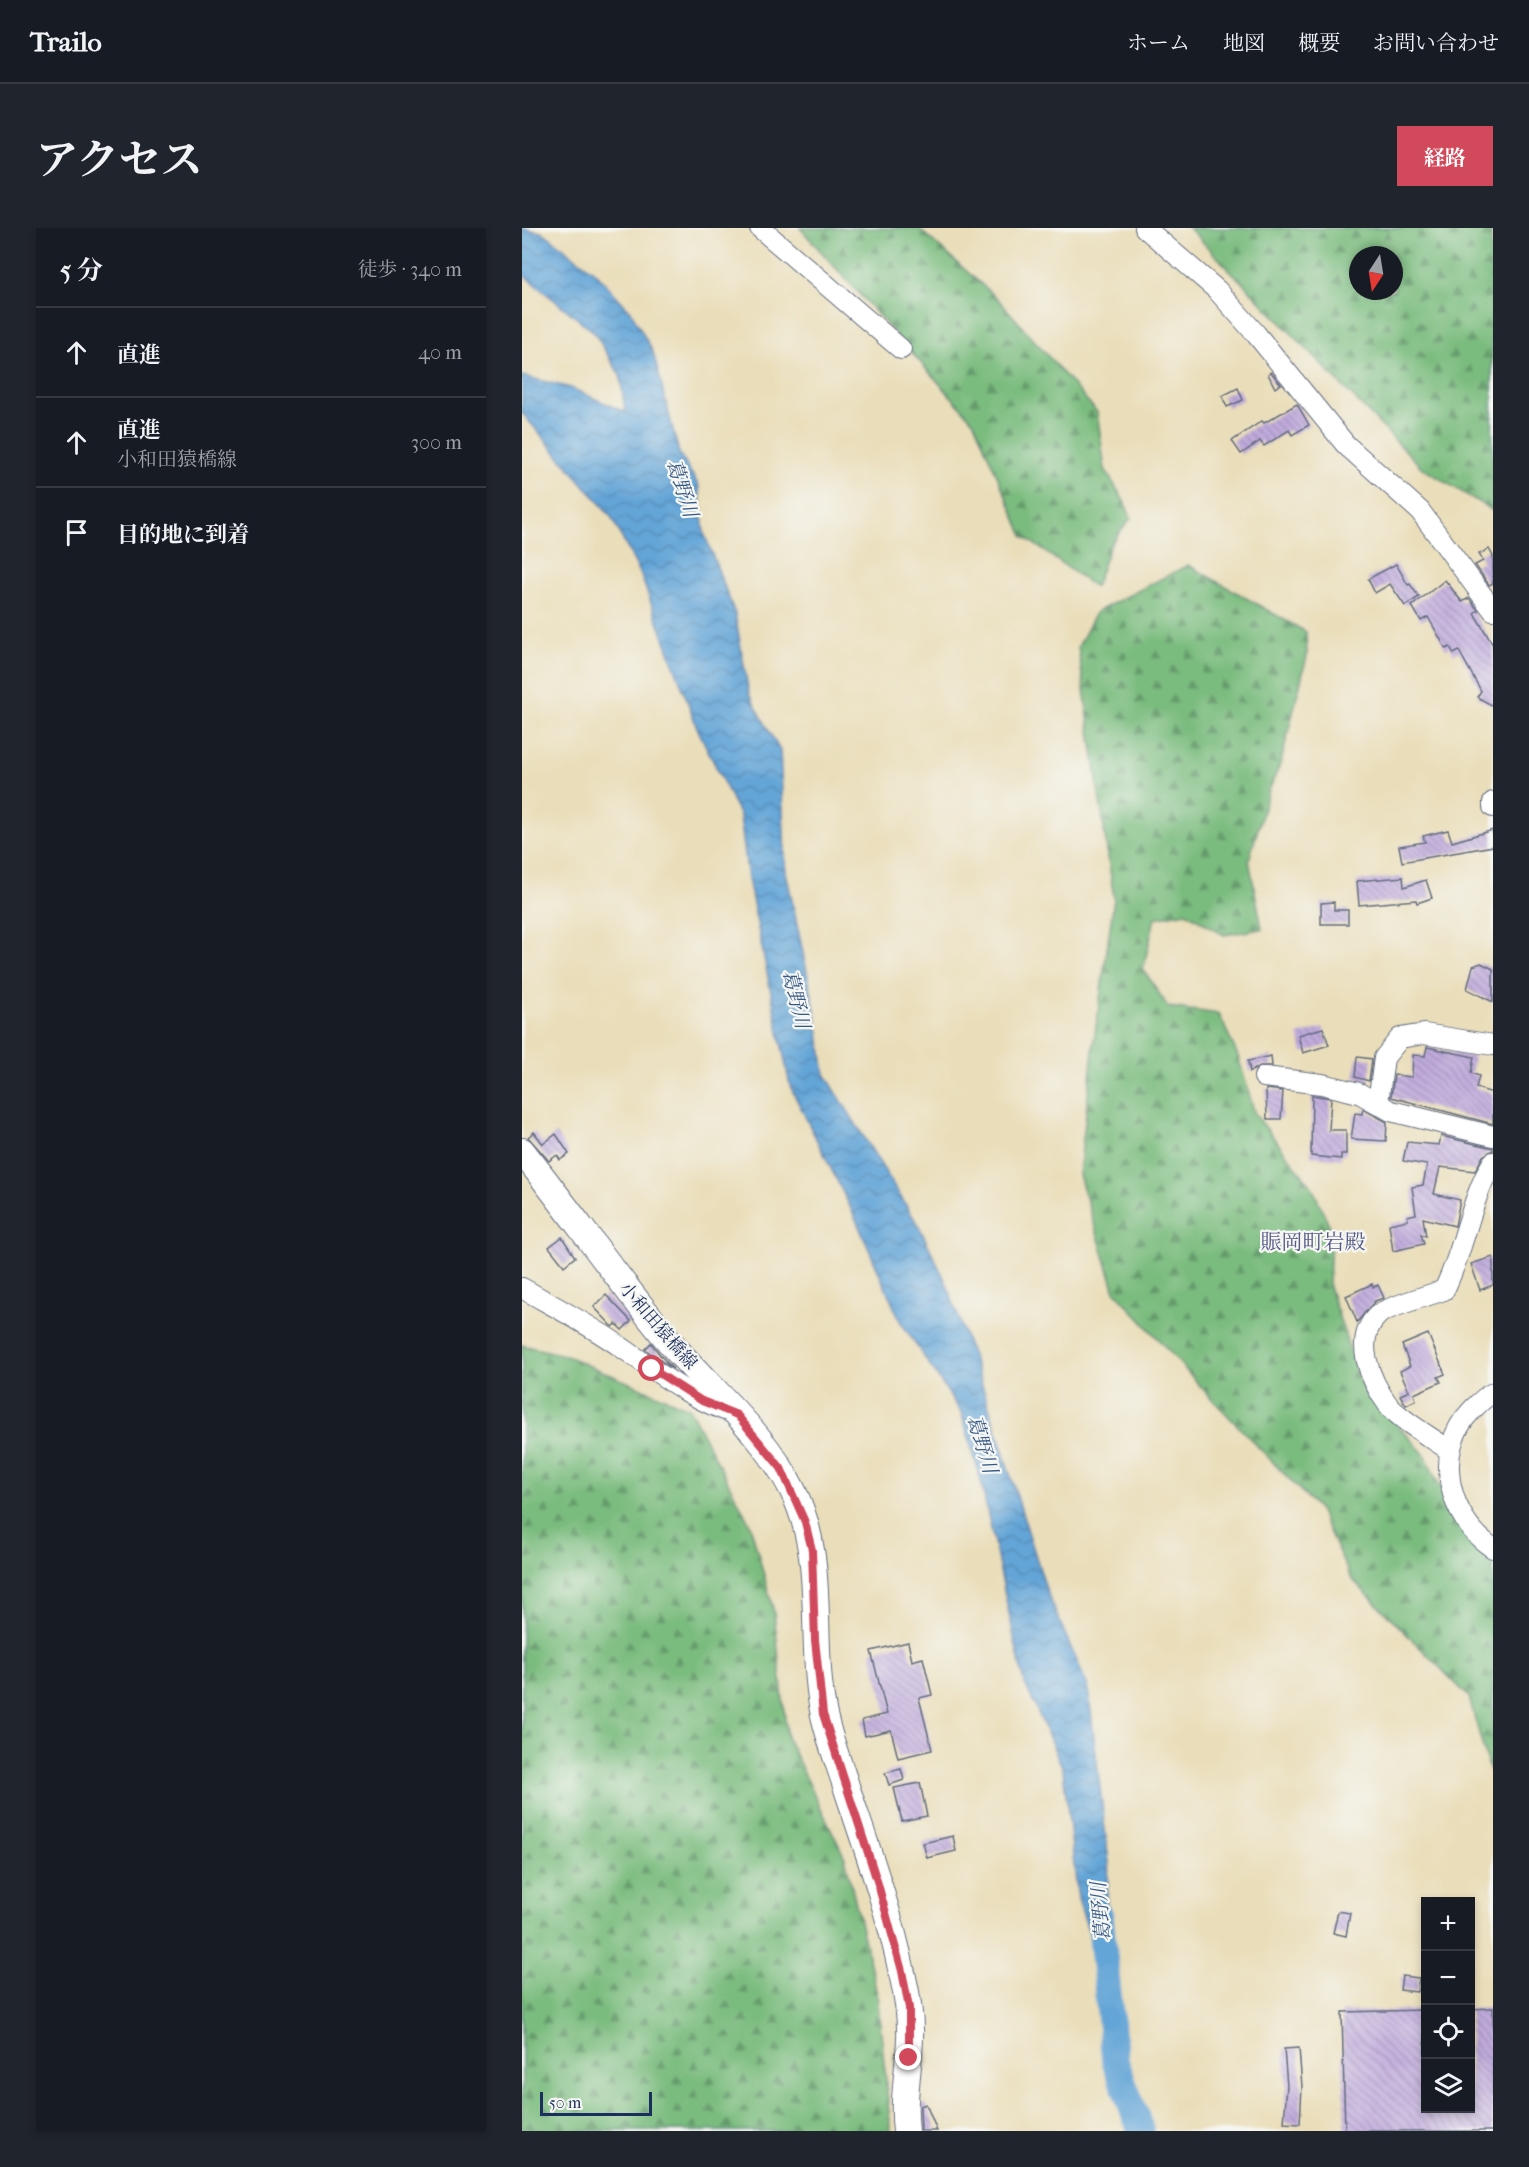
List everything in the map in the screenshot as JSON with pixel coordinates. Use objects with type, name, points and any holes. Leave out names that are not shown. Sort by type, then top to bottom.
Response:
[{"type":"main road","name":"小和田猿橋線","points":[[522,1151],[614,1274],[781,1468],[805,1522],[812,1550],[815,1640],[823,1714],[878,1884],[909,2008],[910,2035],[905,2092],[906,2131]]},
{"type":"street","points":[[760,228],[901,349]]},
{"type":"street","points":[[1145,228],[1217,290],[1346,444],[1420,511],[1493,610]]},
{"type":"street","points":[[1493,802],[1493,807]]},
{"type":"street","points":[[1378,1102],[1384,1058],[1400,1038],[1424,1034],[1493,1046]]},
{"type":"street","points":[[1264,1077],[1322,1084],[1359,1093],[1391,1111],[1493,1136]]},
{"type":"street","points":[[1449,1450],[1390,1407],[1372,1376],[1365,1357],[1366,1338],[1368,1330],[1380,1314],[1444,1290],[1457,1265],[1473,1203],[1493,1162]]},
{"type":"street","points":[[522,1288],[606,1337],[682,1389],[718,1409],[737,1415]]},
{"type":"street","points":[[1493,1393],[1463,1420],[1449,1450],[1453,1494],[1465,1521],[1483,1542],[1493,1548]]},
{"type":"green space","points":[[800,228],[918,228],[998,299],[1097,412],[1105,469],[1131,518],[1111,543],[1095,587],[1023,536],[974,422]]},
{"type":"green space","points":[[1189,228],[1491,228],[1493,511],[1422,468]]},
{"type":"green space","points":[[1188,565],[1306,632],[1307,656],[1281,762],[1269,790],[1249,860],[1262,929],[1224,935],[1186,912],[1155,918],[1143,969],[1168,1007],[1219,1014],[1238,1056],[1255,1114],[1312,1187],[1331,1229],[1329,1287],[1362,1386],[1424,1454],[1468,1542],[1493,1540],[1493,1774],[1488,1766],[1469,1697],[1351,1578],[1319,1510],[1211,1398],[1115,1291],[1079,1175],[1095,1033],[1114,899],[1078,647],[1096,612]]},
{"type":"green space","points":[[522,1345],[564,1355],[689,1408],[750,1524],[774,1612],[787,1738],[845,1858],[877,1993],[891,2131],[522,2131]]},
{"type":"water","points":[[522,228],[544,233],[597,274],[631,312],[653,352],[679,453],[699,486],[704,533],[735,614],[749,694],[780,751],[786,872],[817,1020],[825,1074],[920,1228],[946,1282],[980,1378],[1047,1592],[1088,1687],[1109,1863],[1106,1911],[1110,1948],[1107,1954],[1094,1948],[1078,1899],[1063,1769],[1023,1679],[980,1477],[961,1412],[900,1321],[854,1215],[790,1086],[748,879],[740,816],[698,730],[640,573],[610,515],[522,413],[522,376],[571,388],[625,412],[620,375],[594,332],[522,274]]},
{"type":"building","points":[[1271,372],[1281,384],[1275,388],[1268,374]]},
{"type":"building","points":[[1238,388],[1243,400],[1227,407],[1222,396]]},
{"type":"building","points":[[1297,404],[1309,425],[1292,435],[1289,430],[1264,446],[1260,441],[1241,454],[1232,441],[1262,421],[1264,423]]},
{"type":"building","points":[[1489,549],[1493,556],[1493,583],[1489,585],[1475,565],[1483,561],[1479,554]]},
{"type":"building","points":[[1396,564],[1408,585],[1410,584],[1419,597],[1405,606],[1390,584],[1375,593],[1368,579]]},
{"type":"building","points":[[1445,580],[1462,602],[1469,598],[1478,610],[1474,613],[1493,645],[1493,706],[1477,697],[1481,691],[1459,651],[1454,654],[1450,647],[1446,649],[1428,617],[1421,621],[1412,606]]},
{"type":"building","points":[[1448,830],[1452,842],[1493,830],[1493,846],[1402,862],[1399,846],[1425,842],[1423,836]]},
{"type":"building","points":[[1403,877],[1404,887],[1426,880],[1432,898],[1417,903],[1416,900],[1359,905],[1357,881]]},
{"type":"building","points":[[1334,902],[1334,910],[1348,910],[1348,924],[1321,924],[1321,903]]},
{"type":"building","points":[[1481,963],[1493,969],[1493,1002],[1467,989],[1473,966]]},
{"type":"building","points":[[1323,1028],[1329,1045],[1303,1053],[1298,1035]]},
{"type":"building","points":[[1427,1047],[1474,1057],[1471,1073],[1479,1076],[1476,1088],[1493,1093],[1493,1124],[1391,1097],[1394,1075],[1412,1077],[1413,1055],[1425,1056]]},
{"type":"building","points":[[1271,1056],[1272,1066],[1260,1066],[1250,1072],[1248,1061]]},
{"type":"building","points":[[1357,1057],[1372,1059],[1369,1081],[1355,1077]]},
{"type":"building","points":[[1266,1089],[1283,1091],[1281,1119],[1267,1119]]},
{"type":"building","points":[[1312,1095],[1331,1098],[1329,1130],[1346,1130],[1346,1154],[1341,1154],[1341,1159],[1311,1156]]},
{"type":"building","points":[[1363,1109],[1387,1122],[1386,1141],[1351,1139],[1355,1113],[1362,1114]]},
{"type":"building","points":[[534,1132],[543,1144],[556,1134],[569,1154],[560,1160],[557,1155],[549,1161],[528,1137]]},
{"type":"building","points":[[1441,1136],[1493,1148],[1493,1150],[1483,1156],[1475,1171],[1440,1167],[1434,1194],[1460,1200],[1455,1226],[1423,1218],[1426,1236],[1421,1234],[1424,1244],[1393,1251],[1389,1224],[1408,1220],[1407,1216],[1416,1214],[1412,1187],[1423,1185],[1427,1165],[1403,1161],[1407,1142],[1439,1145]]},
{"type":"building","points":[[562,1237],[575,1257],[564,1266],[549,1247]]},
{"type":"building","points":[[1493,1257],[1493,1285],[1480,1290],[1471,1264]]},
{"type":"building","points":[[1372,1284],[1373,1287],[1378,1285],[1384,1298],[1375,1301],[1357,1322],[1346,1296]]},
{"type":"building","points":[[606,1295],[631,1321],[622,1330],[616,1324],[613,1327],[594,1307]]},
{"type":"building","points":[[1428,1334],[1445,1374],[1438,1377],[1441,1382],[1414,1394],[1416,1400],[1406,1405],[1400,1395],[1409,1391],[1400,1371],[1410,1366],[1402,1345]]},
{"type":"building","points":[[651,1343],[661,1356],[673,1369],[645,1349]]},
{"type":"building","points":[[908,1642],[912,1661],[923,1658],[932,1695],[919,1698],[932,1750],[898,1758],[891,1730],[865,1736],[862,1720],[887,1714],[871,1651]]},
{"type":"building","points":[[901,1769],[904,1780],[889,1785],[885,1773]]},
{"type":"building","points":[[920,1783],[927,1816],[902,1821],[894,1788]]},
{"type":"building","points":[[953,1836],[956,1851],[927,1858],[923,1843]]},
{"type":"building","points":[[1338,1911],[1350,1913],[1346,1936],[1333,1933]]},
{"type":"building","points":[[1402,1976],[1419,1978],[1417,1992],[1400,1990]]},
{"type":"building","points":[[1493,2008],[1493,2131],[1345,2131],[1342,2012],[1421,2010],[1421,2113],[1475,2113],[1475,2009]]},
{"type":"building","points":[[1299,2048],[1302,2087],[1300,2124],[1284,2123],[1287,2086],[1284,2049]]},
{"type":"building","points":[[926,2104],[937,2131],[921,2131],[920,2106]]},
{"type":"waterway","name":"葛野川","points":[[1100,1916],[1115,2061],[1141,2131]]},
{"type":"district","name":"賑岡町岩殿","points":[[1313,1242]]},
{"type":"route","points":[[652,1369],[702,1401],[737,1415],[781,1468],[794,1492],[812,1550],[815,1640],[823,1714],[878,1884],[902,1971],[909,2008],[909,2058]]}]
